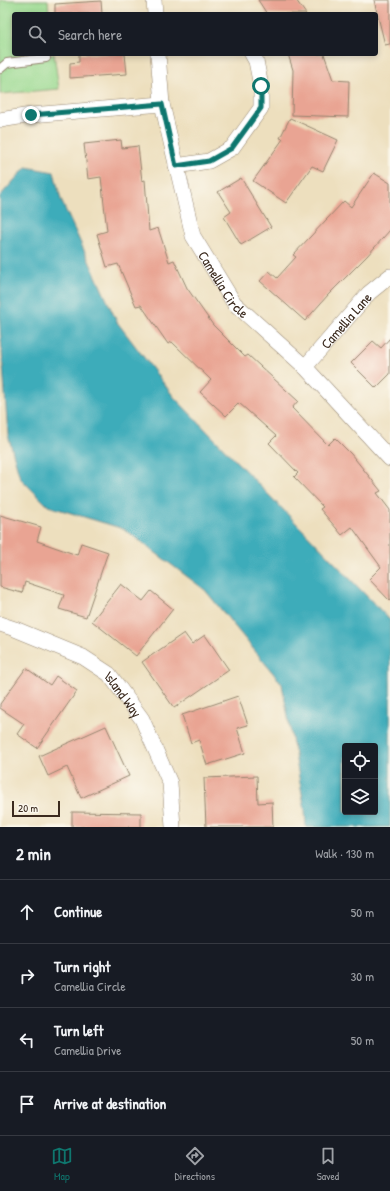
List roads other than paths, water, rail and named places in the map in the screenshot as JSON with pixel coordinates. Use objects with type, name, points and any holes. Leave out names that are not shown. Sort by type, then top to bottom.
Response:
[{"type":"street","points":[[154,0],[155,12]]},
{"type":"street","name":"Camellia Circle","points":[[158,56],[162,104],[193,236],[234,303],[305,368],[390,459]]},
{"type":"street","points":[[176,166],[209,161],[232,148],[261,108],[261,86],[256,61],[253,56]]},
{"type":"street","points":[[0,120],[31,115],[162,104]]},
{"type":"street","name":"Camellia Lane","points":[[305,368],[369,293],[390,276]]},
{"type":"street","name":"Island Way","points":[[0,624],[83,657],[109,674],[142,719],[170,783],[173,827]]},
{"type":"lane","points":[[0,69],[8,63],[46,58]]},
{"type":"water","points":[[26,167],[54,172],[61,200],[117,322],[174,397],[390,620],[390,827],[306,827],[305,810],[282,684],[205,590],[124,529],[48,506],[20,478],[8,435],[0,324],[0,196]]}]
